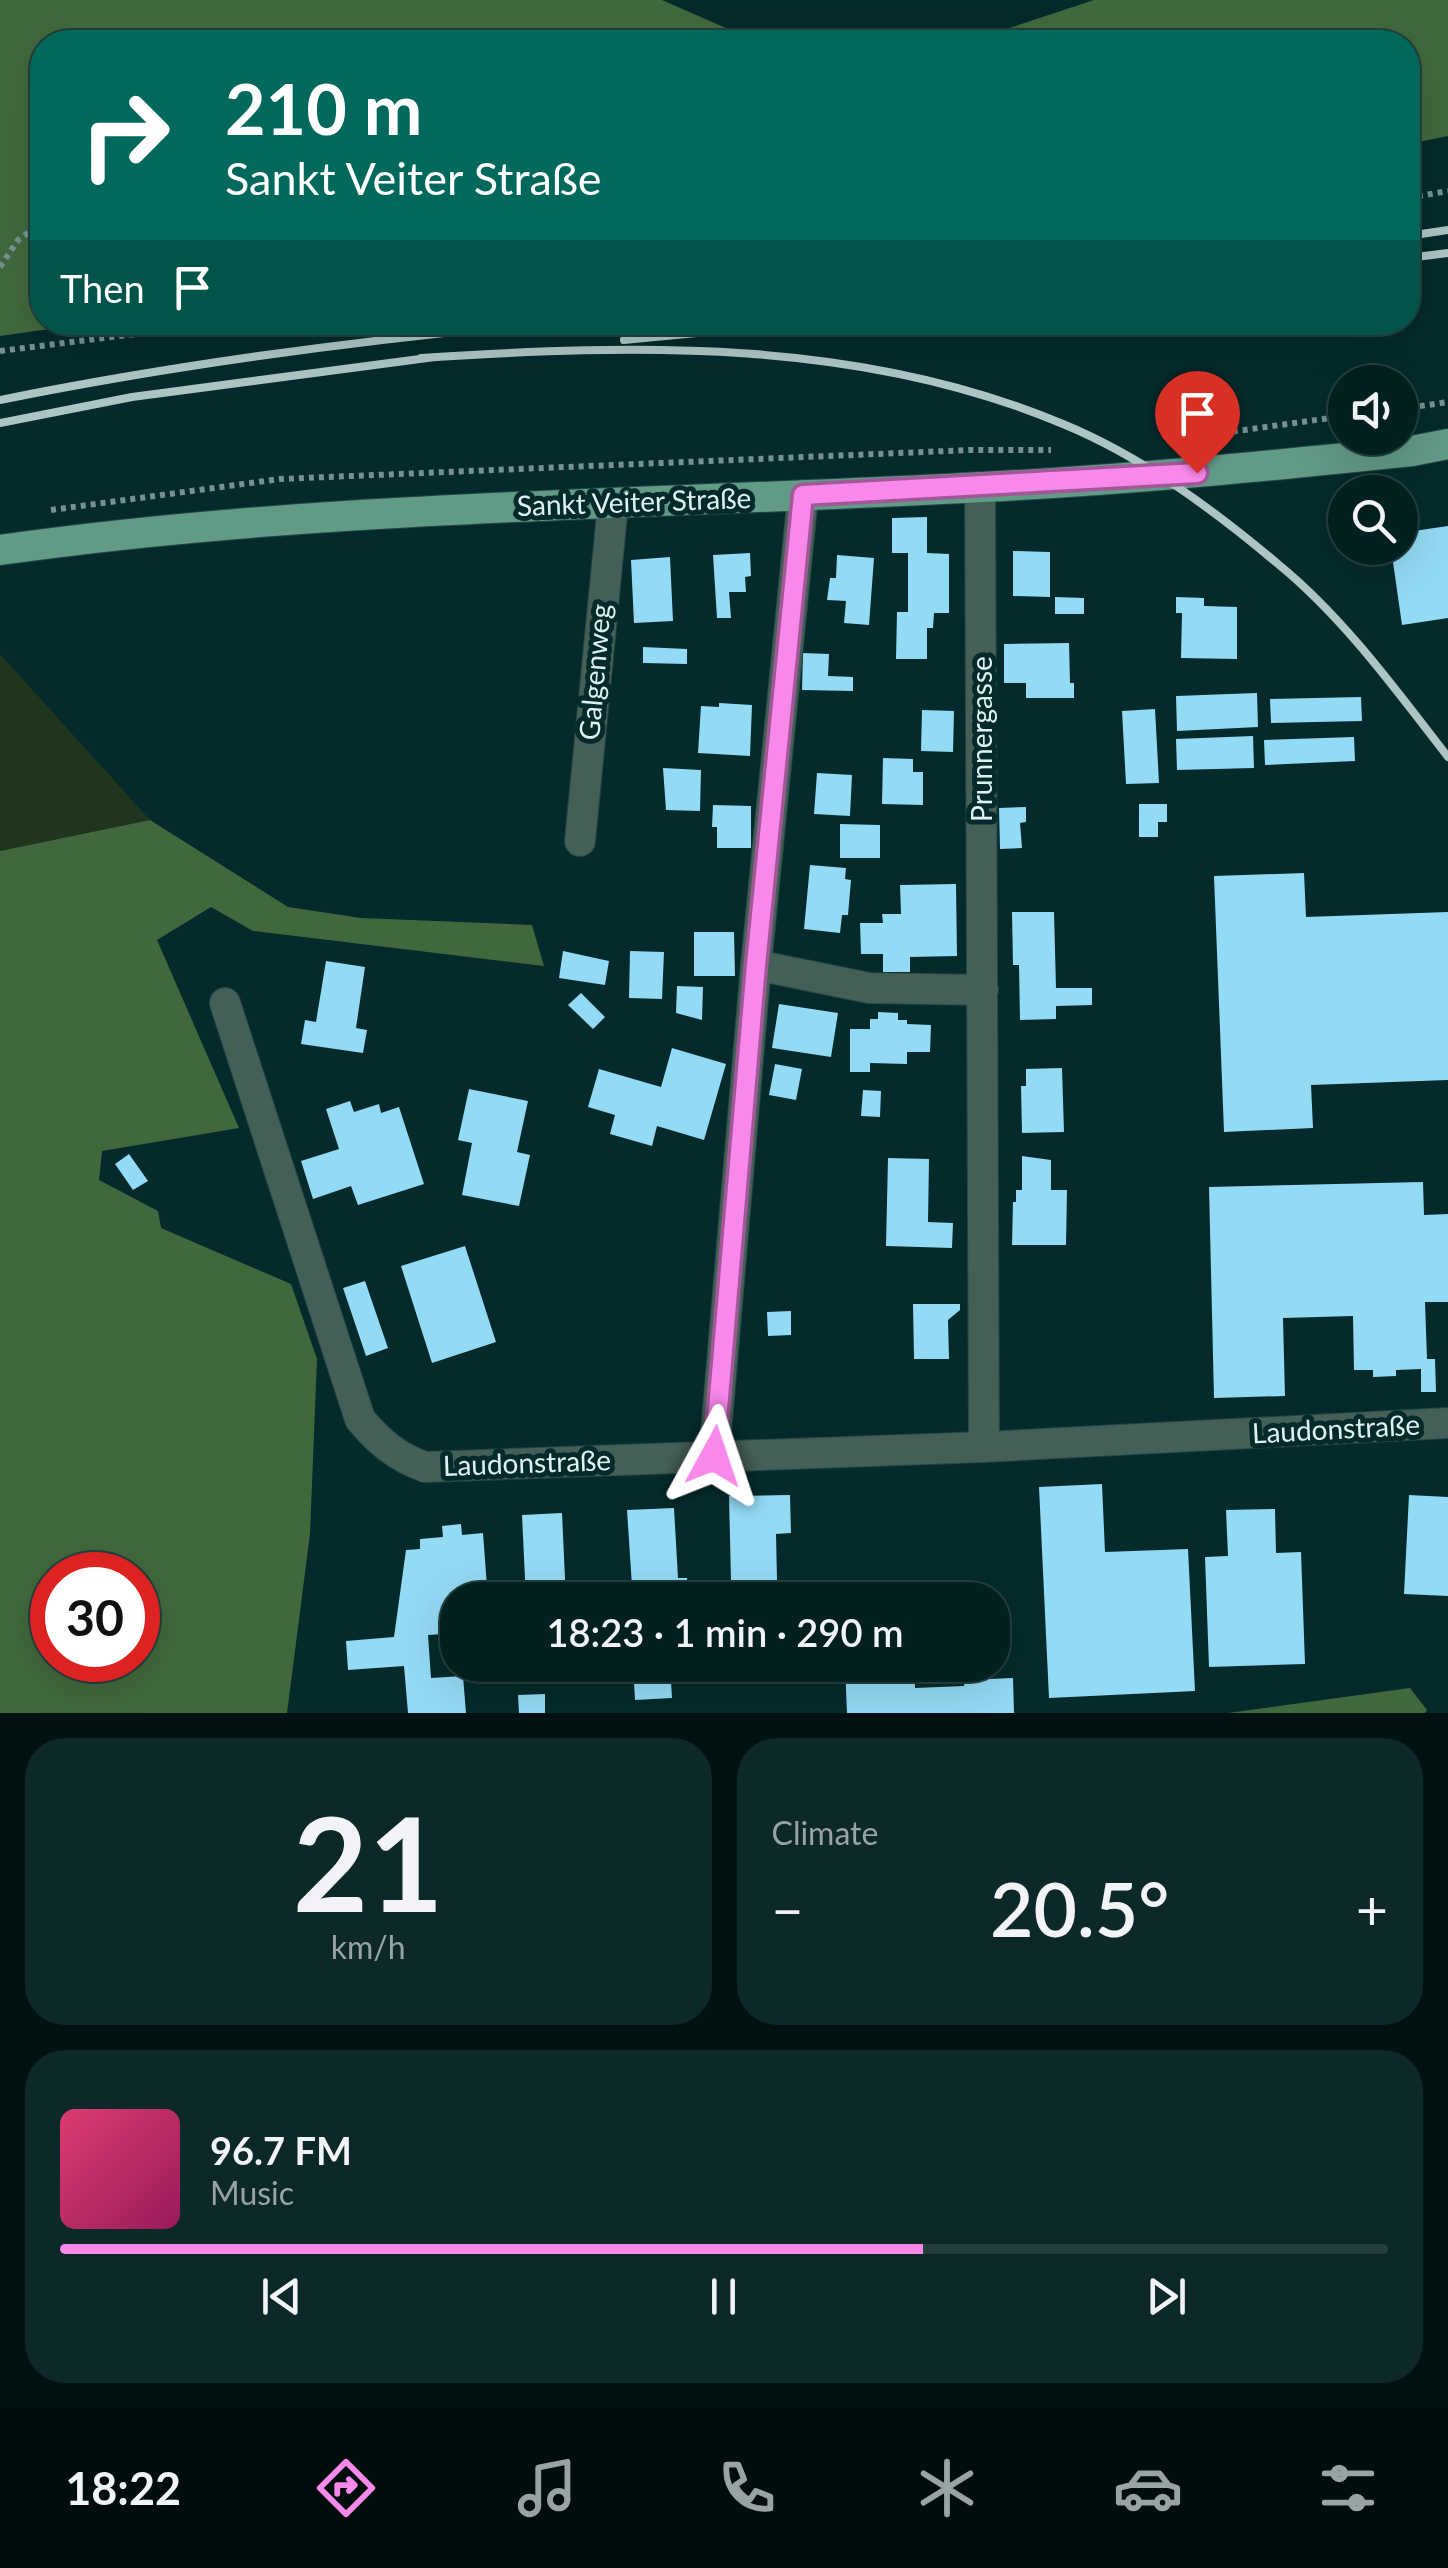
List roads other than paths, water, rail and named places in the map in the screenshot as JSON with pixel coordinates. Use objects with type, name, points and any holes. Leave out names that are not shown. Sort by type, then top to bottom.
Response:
[{"type":"main road","name":"Sankt Veiter Straße","points":[[0,550],[116,534],[468,508],[1161,477],[1448,444]]},
{"type":"street","name":"Prunnergasse","points":[[980,488],[984,1447]]},
{"type":"street","points":[[714,1456],[756,965],[803,495]]},
{"type":"street","name":"Galgenweg","points":[[580,841],[613,504]]},
{"type":"street","points":[[756,965],[869,988],[983,990]]},
{"type":"street","name":"Laudonstraße","points":[[225,1003],[360,1419],[377,1439],[404,1460],[425,1466],[984,1447],[1448,1423]]},
{"type":"railway","points":[[1420,234],[1448,230]]},
{"type":"railway","points":[[1420,256],[1448,253]]},
{"type":"railway","points":[[0,400],[276,353],[425,335]]},
{"type":"railway","points":[[624,340],[676,335]]},
{"type":"railway","points":[[421,358],[584,350],[747,353],[907,375],[986,396],[1063,424],[1176,486],[1278,564],[1347,631],[1448,757]]},
{"type":"railway","points":[[0,423],[132,397],[435,357]]}]
